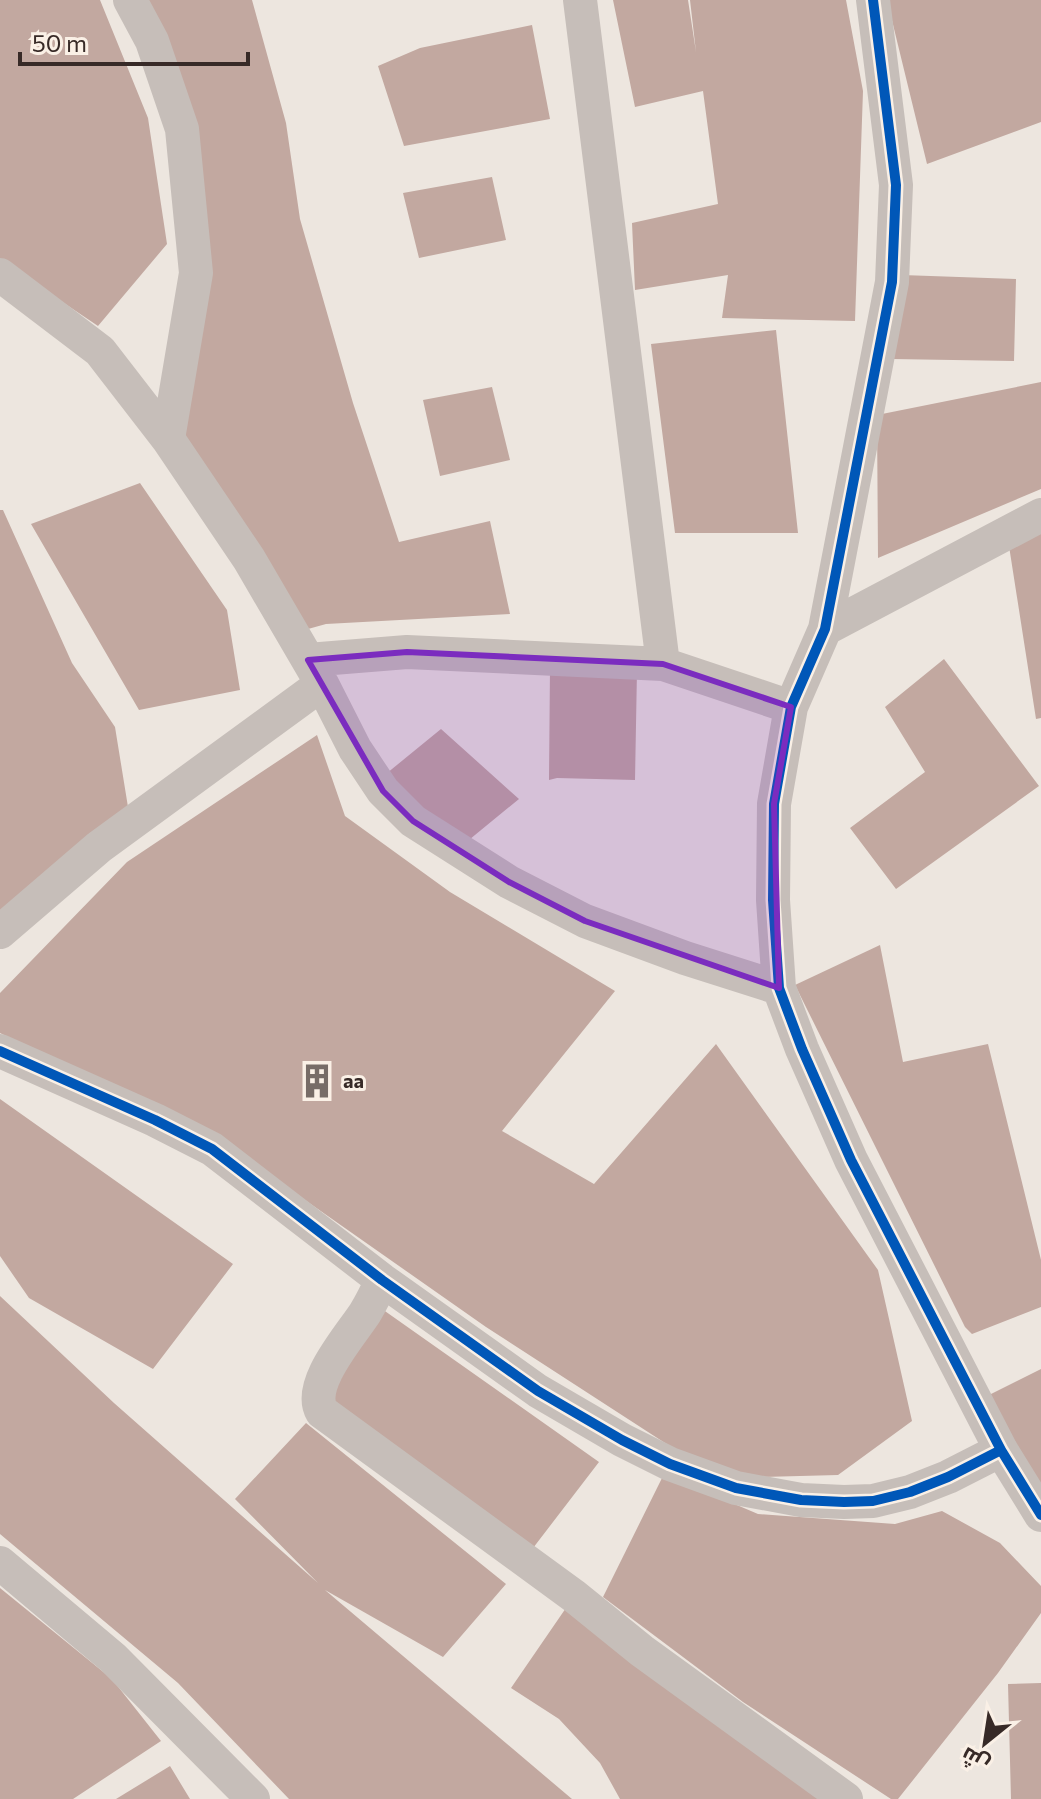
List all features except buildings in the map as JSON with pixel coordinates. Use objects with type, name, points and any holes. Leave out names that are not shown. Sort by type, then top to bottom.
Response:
[{"type":"street","points":[[130,0],[152,41],[182,129],[196,273],[168,439]]},
{"type":"street","points":[[580,0],[663,664]]},
{"type":"street","points":[[873,0],[896,185],[892,282],[825,629],[791,707],[774,804],[773,900],[779,988],[851,1160],[1001,1450],[1041,1515]]},
{"type":"street","points":[[0,275],[100,351],[168,439],[249,559],[315,672],[355,749],[383,791],[413,821],[509,882],[585,921],[779,988]]},
{"type":"street","points":[[825,629],[1041,515]]},
{"type":"street","points":[[0,932],[99,847],[315,672],[407,652],[663,664],[791,707]]},
{"type":"street","points":[[0,1051],[155,1120],[212,1149],[382,1280],[538,1391],[670,1464],[736,1488],[801,1500],[873,1501],[910,1492],[948,1477],[1001,1450]]},
{"type":"street","points":[[382,1280],[364,1314],[329,1366],[318,1394],[322,1412],[846,1799]]},
{"type":"street","points":[[0,1563],[113,1658],[253,1799]]},
{"type":"highlighted area","points":[[407,652],[663,664],[791,707],[774,804],[779,988],[585,921],[509,882],[413,821],[383,791],[308,660]]},
{"type":"cycle path","points":[[873,0],[896,185],[892,282],[825,629],[791,707],[774,804],[773,900],[779,988],[851,1160],[1001,1450],[1041,1515]]},
{"type":"cycle path","points":[[0,1051],[155,1120],[212,1149],[382,1280],[538,1391],[670,1464],[736,1488],[801,1500],[873,1501],[910,1492],[948,1477],[1001,1450]]},
{"type":"place","name":"aa","points":[[317,1081]]}]
